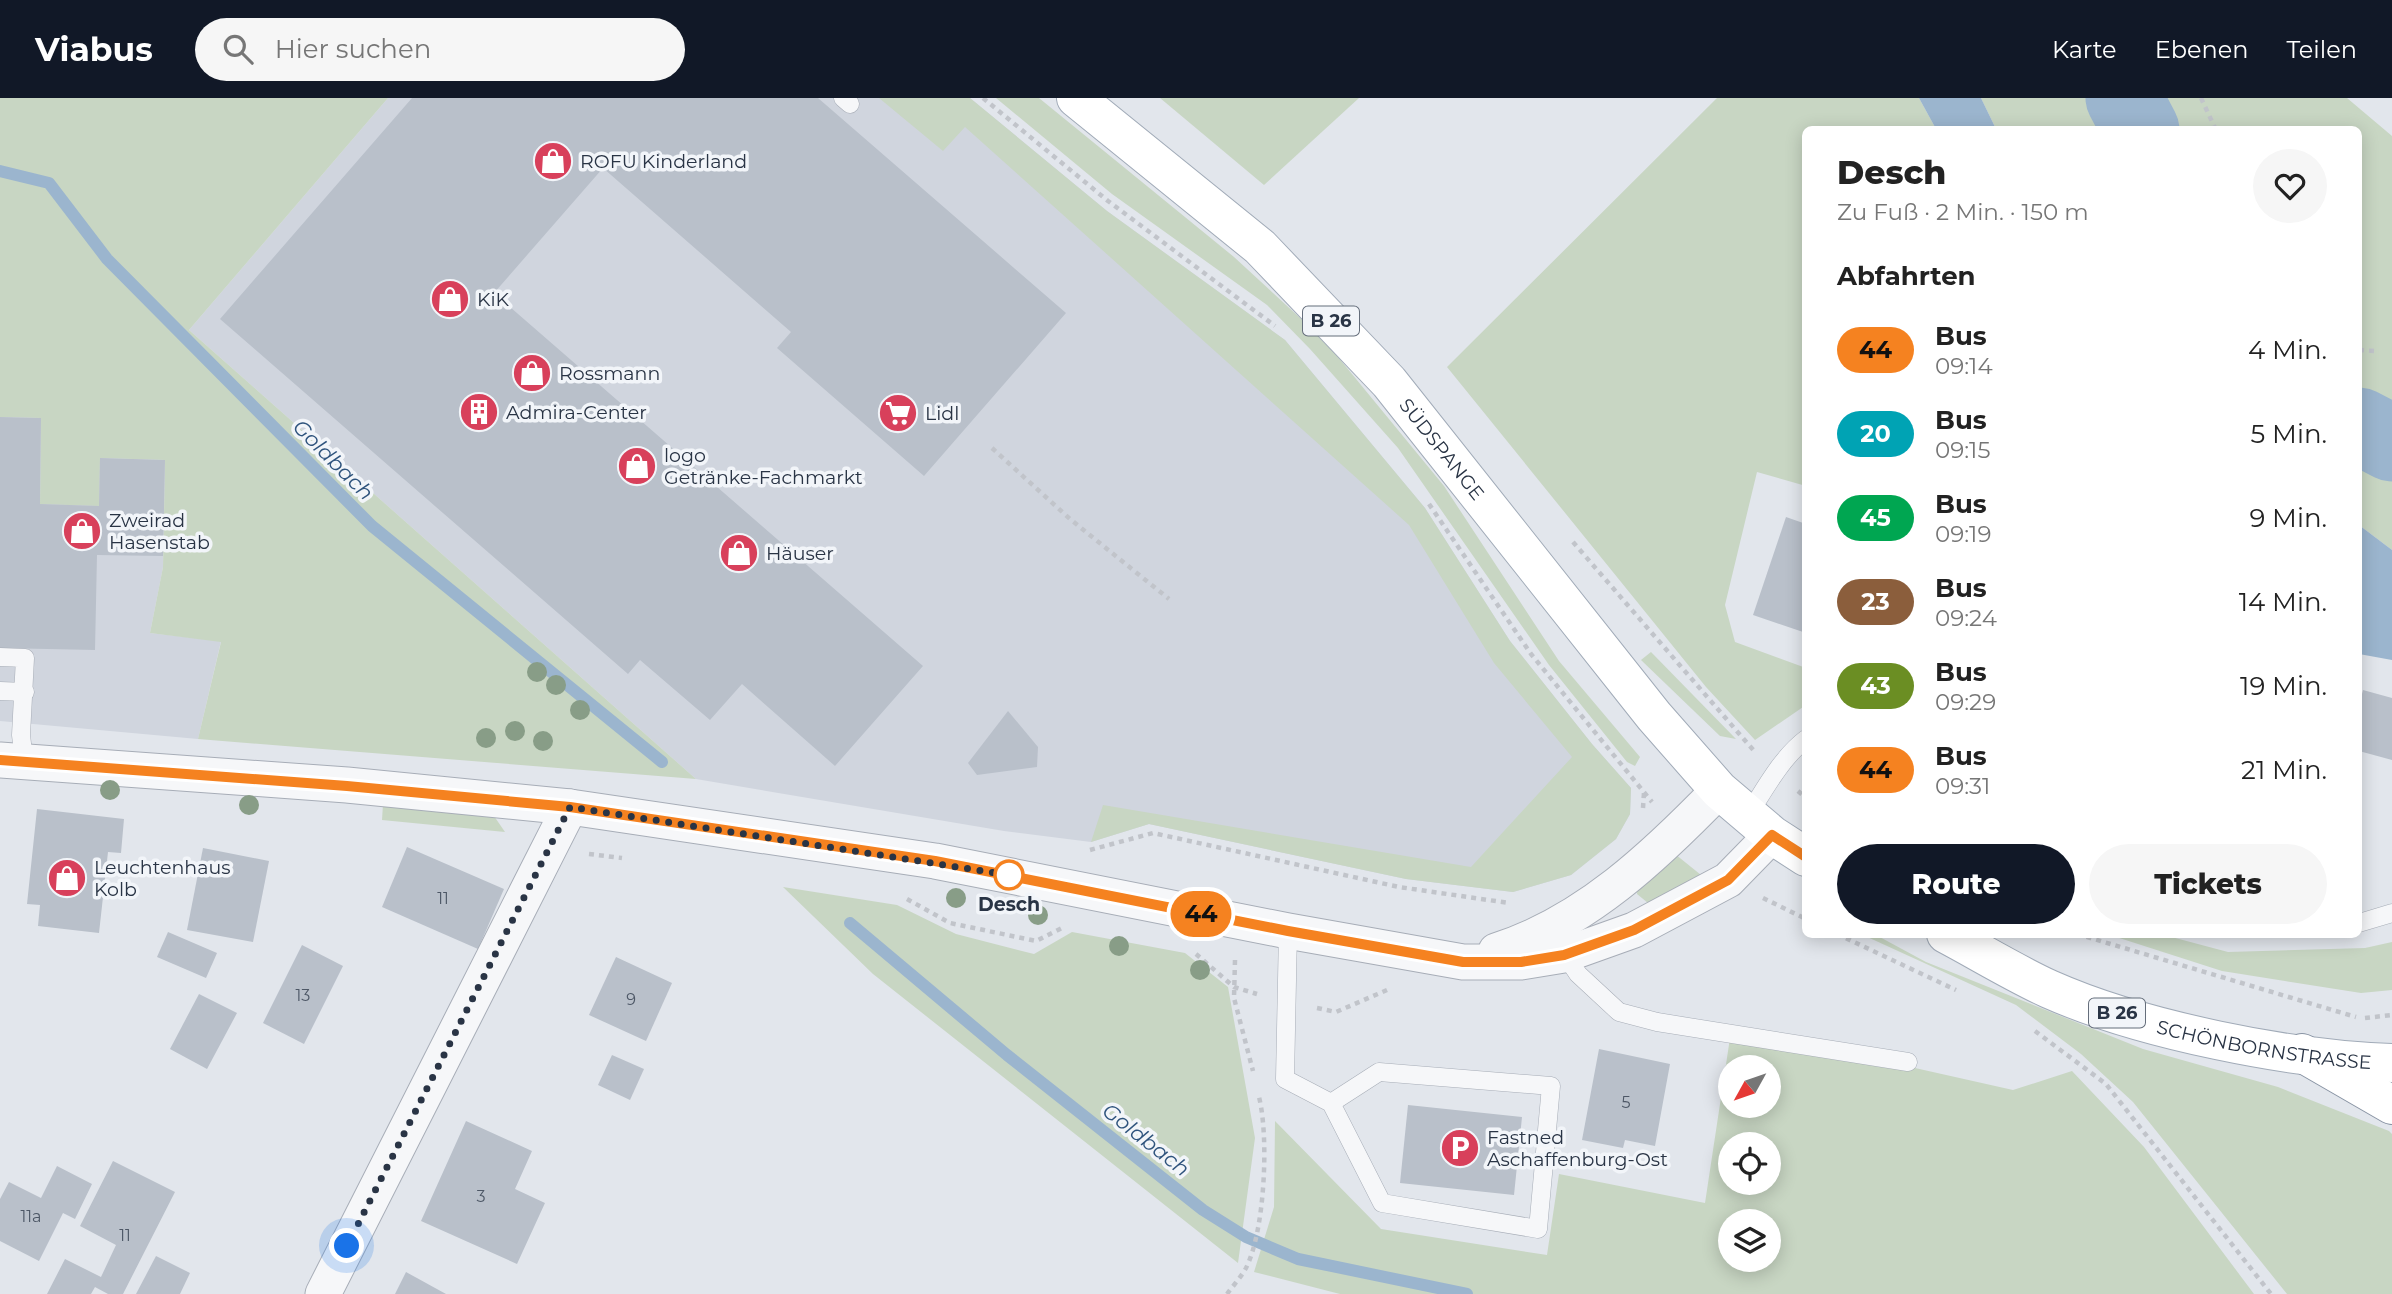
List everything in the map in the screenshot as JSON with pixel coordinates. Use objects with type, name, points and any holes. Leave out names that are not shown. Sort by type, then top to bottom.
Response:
[{"type":"main road","name":"SÜDSPANGE","points":[[1076,98],[1260,247],[1389,382],[1654,716],[1719,790],[1760,825]]},
{"type":"main road","name":"B 26","points":[[1760,825],[1802,854]]},
{"type":"main road","name":"SCHÖNBORNSTRASSE","points":[[1953,938],[2050,989],[2136,1019],[2244,1045],[2392,1063]]},
{"type":"main road","points":[[2302,1053],[2392,1105]]},
{"type":"street","points":[[12,760],[347,786],[570,807],[935,861],[1235,921],[1463,962],[1521,962],[1557,942],[1634,930],[1682,907],[1728,880],[1760,825]]},
{"type":"street","points":[[1557,942],[1585,909],[1675,835],[1719,790]]},
{"type":"street","points":[[323,1294],[570,807]]},
{"type":"lane","points":[[0,657],[25,658],[21,735],[12,760]]},
{"type":"lane","points":[[0,691],[25,692]]},
{"type":"lane","points":[[1760,825],[1776,773],[1802,742]]},
{"type":"lane","points":[[2362,922],[2392,913]]},
{"type":"lane","points":[[1288,931],[1285,1079],[1331,1104],[1382,1203],[1538,1229],[1551,1086],[1378,1072],[1331,1104]]},
{"type":"lane","points":[[1557,942],[1578,975],[1619,1012],[1657,1023],[1908,1062]]},
{"type":"path","points":[[983,98],[1108,201],[1282,331]]},
{"type":"path","points":[[2201,98],[2214,126]]},
{"type":"path","points":[[2362,350],[2375,351]]},
{"type":"path","points":[[992,447],[1070,519],[1169,599]]},
{"type":"path","points":[[1425,498],[1531,654],[1644,792],[1675,835]]},
{"type":"path","points":[[1227,1294],[1247,1267],[1260,1212],[1265,1122],[1234,998],[1235,921]]},
{"type":"path","points":[[1845,938],[1960,992]]},
{"type":"path","points":[[2091,938],[2361,1018],[2392,1015]]},
{"type":"path","points":[[2028,1026],[2057,1044],[2106,1084],[2271,1294]]},
{"type":"shaded area","name":"Admira-Center","points":[[388,98],[970,98],[1107,211],[1285,340],[1425,508],[1510,641],[1592,744],[1631,788],[1630,814],[1616,839],[1571,875],[1513,892],[1406,879],[1149,824],[1091,842],[1004,831],[696,779],[189,330]]},
{"type":"shaded area","points":[[0,417],[41,418],[40,504],[100,458],[165,460],[163,567],[150,633],[221,641],[198,739],[0,721]]},
{"type":"green space","points":[[0,98],[388,98],[189,330],[696,779],[198,739],[221,642],[150,633],[163,567],[165,460],[100,458],[99,506],[40,504],[41,418],[0,417]]},
{"type":"green space","points":[[879,98],[970,98],[1107,211],[1285,340],[1425,508],[1510,641],[1592,744],[1631,788],[1630,814],[1616,839],[1571,875],[1513,892],[1406,879],[1149,824],[1091,842],[1103,805],[1471,867],[1572,757],[1494,663],[1409,525],[965,127],[943,151]]},
{"type":"green space","points":[[996,98],[1039,98],[1234,257],[1324,340],[1444,486],[1559,661],[1640,757],[1635,766],[1627,762],[1549,665],[1398,448],[1310,349],[1267,305],[1112,194]]},
{"type":"green space","points":[[1160,98],[1359,98],[1264,185]]},
{"type":"green space","points":[[1717,98],[1919,98],[1934,126],[1802,126],[1802,485],[1757,472],[1725,605],[1735,642],[1802,667],[1802,708],[1755,740],[1706,687],[1447,367]]},
{"type":"green space","points":[[1981,98],[2347,98],[2392,136],[2392,550],[2362,527],[2362,126],[1995,126]]},
{"type":"green space","points":[[1651,652],[1736,739],[1720,736],[1641,660]]},
{"type":"green space","points":[[383,804],[494,816],[505,832],[382,820]]},
{"type":"green space","points":[[1670,850],[1701,875],[1648,903],[1637,894],[1638,881]]},
{"type":"green space","points":[[783,887],[897,905],[956,934],[1034,954],[1072,932],[1185,953],[1228,987],[1255,1138],[1238,1263],[873,974]]},
{"type":"green space","points":[[1870,938],[1882,938],[1926,962],[2143,1049],[2278,1087],[2389,1131],[2392,1134],[2392,1294],[2287,1294],[2133,1102],[2081,1054],[2016,1005]]},
{"type":"green space","points":[[2119,938],[2175,938],[2228,952],[2365,948],[2392,942],[2392,990],[2361,993],[2222,971]]},
{"type":"green space","points":[[1730,1038],[1915,1068],[2013,1090],[2072,1071],[2144,1147],[2254,1294],[1340,1294],[1254,1272],[1274,1207],[1275,1121],[1381,1229],[1547,1255],[1559,1174],[1705,1203],[1718,1117],[1782,1118],[1782,1055],[1727,1055]]},
{"type":"water","points":[[1919,98],[1981,98],[1995,126],[1934,126]]},
{"type":"water","points":[[2362,527],[2392,550],[2392,660],[2362,655]]},
{"type":"building","name":"Admira-Center","points":[[412,98],[818,98],[1066,313],[924,476],[777,348],[791,332],[603,168],[494,293],[923,666],[835,766],[742,684],[710,720],[640,660],[628,674],[220,319]]},
{"type":"building","name":"Zweirad Hasenstab","points":[[0,417],[41,418],[40,504],[99,506],[100,458],[165,460],[163,556],[97,555],[95,650],[0,648]]},
{"type":"building","points":[[1786,517],[1802,523],[1802,632],[1753,615]]},
{"type":"building","points":[[2363,690],[2392,698],[2392,760],[2362,752]]},
{"type":"building","points":[[1008,711],[1038,747],[1037,767],[977,775],[968,763]]},
{"type":"building","name":"Leuchtenhaus Kolb","points":[[37,809],[124,819],[121,853],[108,852],[99,933],[38,926],[40,905],[27,904]]},
{"type":"building","points":[[407,847],[504,889],[478,949],[382,907]]},
{"type":"building","points":[[203,848],[269,861],[253,942],[187,930]]},
{"type":"building","points":[[168,932],[217,953],[206,978],[157,957]]},
{"type":"building","points":[[302,945],[343,966],[304,1044],[263,1023]]},
{"type":"building","points":[[616,957],[672,983],[646,1041],[589,1015]]},
{"type":"building","points":[[199,994],[237,1013],[207,1069],[170,1049]]},
{"type":"building","points":[[1599,1049],[1670,1064],[1655,1146],[1625,1140],[1623,1148],[1582,1140]]},
{"type":"building","points":[[612,1055],[644,1069],[630,1100],[598,1085]]},
{"type":"building","name":"Fastned Aschaffenburg-Ost","points":[[1408,1105],[1522,1117],[1514,1195],[1400,1183]]},
{"type":"building","points":[[466,1121],[532,1151],[515,1189],[545,1203],[517,1264],[421,1221]]},
{"type":"building","points":[[113,1161],[175,1192],[123,1294],[108,1294],[95,1287],[91,1294],[47,1294],[65,1259],[101,1277],[116,1245],[80,1226]]},
{"type":"building","points":[[57,1166],[92,1184],[75,1219],[63,1213],[39,1261],[0,1241],[0,1199],[9,1182],[41,1198]]},
{"type":"building","points":[[156,1256],[190,1273],[180,1294],[136,1294]]},
{"type":"building","points":[[406,1272],[446,1294],[395,1294]]},
{"type":"waterway","points":[[2124,98],[2139,126]]},
{"type":"waterway","name":"Goldbach","points":[[0,171],[49,183],[107,259],[372,526],[662,762]]},
{"type":"waterway","points":[[2362,428],[2392,443]]},
{"type":"waterway","name":"Goldbach","points":[[850,923],[1007,1055],[1203,1210],[1246,1237],[1298,1259],[1467,1294]]},
{"type":"bus line","name":"44","points":[[0,760],[347,786],[570,807],[935,861],[1288,931],[1463,962],[1521,962],[1564,955],[1634,930],[1682,907],[1728,880],[1772,835],[1802,854]]},
{"type":"place","name":"ROFU Kinderland","points":[[553,161]]},
{"type":"place","name":"KiK","points":[[450,299]]},
{"type":"place","name":"Rossmann","points":[[532,373]]},
{"type":"place","name":"Admira-Center","points":[[479,412]]},
{"type":"place","name":"Lidl","points":[[898,413]]},
{"type":"place","name":"logo Getränke-Fachmarkt","points":[[637,466]]},
{"type":"place","name":"Zweirad Hasenstab","points":[[82,531]]},
{"type":"place","name":"Häuser","points":[[739,553]]},
{"type":"place","name":"Desch","points":[[1009,875]]},
{"type":"place","name":"Leuchtenhaus Kolb","points":[[67,878]]},
{"type":"place","name":"Fastned Aschaffenburg-Ost","points":[[1460,1148]]},
{"type":"route","points":[[347,1246],[570,807],[935,861],[1009,875]]}]
